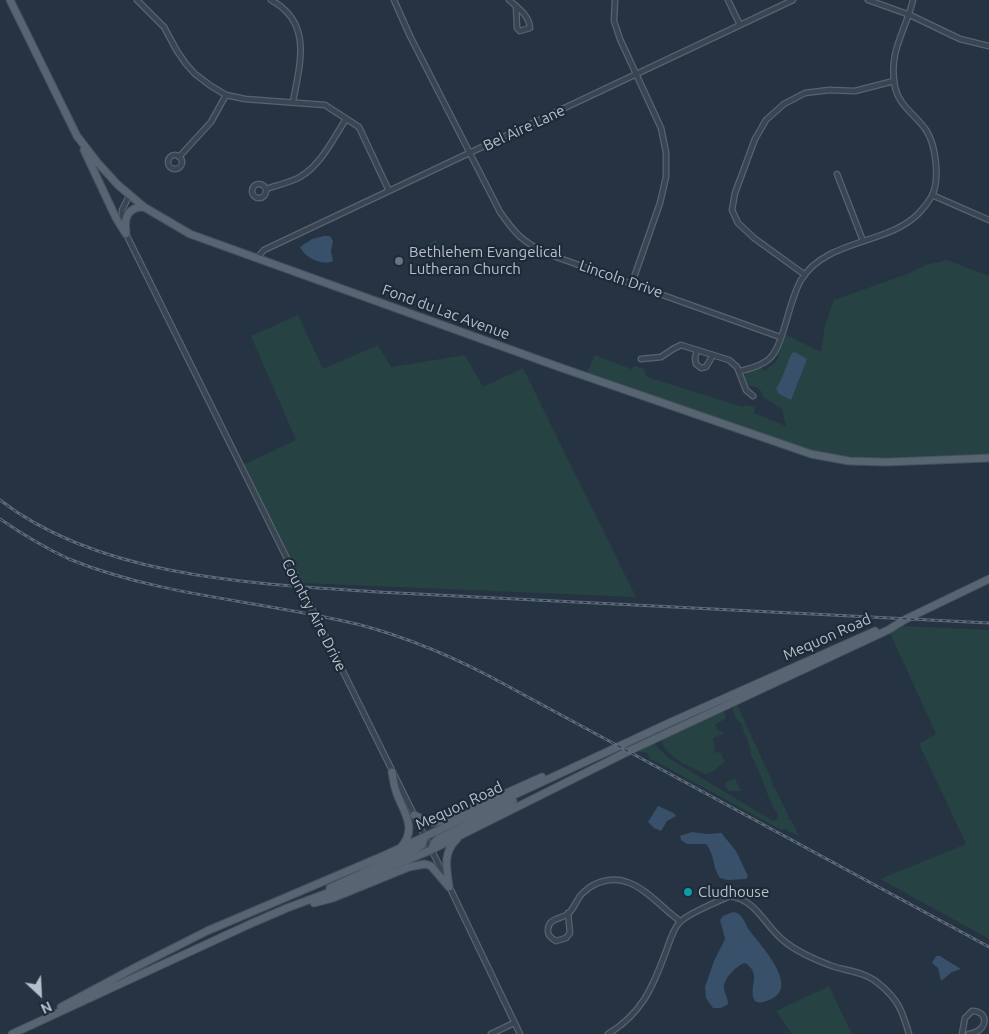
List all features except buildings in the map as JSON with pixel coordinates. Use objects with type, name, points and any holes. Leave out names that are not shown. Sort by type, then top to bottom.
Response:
[{"type":"main road","name":"Fond du Lac Avenue","points":[[10,0],[77,136],[97,162],[129,196],[190,234],[560,367],[811,454],[849,461],[887,462],[989,458]]},
{"type":"main road","points":[[77,136],[116,218],[126,234]]},
{"type":"main road","points":[[126,234],[125,218],[127,214],[135,208],[144,207]]},
{"type":"main road","name":"Mequon Road","points":[[12,1034],[250,924],[431,850],[629,751],[888,630],[896,624],[989,580]]},
{"type":"main road","name":"Mequon Road","points":[[38,1022],[43,1017],[132,969],[207,931],[425,837],[814,657],[886,626],[896,624]]},
{"type":"main road","points":[[392,772],[395,790],[409,822],[410,829],[408,839],[400,848]]},
{"type":"main road","points":[[414,815],[431,823],[446,820],[522,786],[547,776],[560,774]]},
{"type":"main road","points":[[431,850],[438,839],[492,813],[542,782]]},
{"type":"main road","points":[[450,887],[446,854],[452,843],[461,835]]},
{"type":"main road","points":[[313,899],[328,889],[417,848],[422,845],[425,837]]},
{"type":"main road","points":[[291,906],[304,906],[333,898],[409,867],[419,865],[431,866],[450,887]]},
{"type":"street","points":[[137,0],[164,27],[177,51],[196,74],[226,95],[265,101],[325,105],[359,127],[389,191]]},
{"type":"street","points":[[271,0],[282,6],[296,24],[301,42],[293,102]]},
{"type":"street","name":"Lincoln Drive","points":[[394,0],[410,36],[470,154],[500,212],[513,232],[528,244],[548,254],[780,336]]},
{"type":"street","points":[[509,0],[516,6],[524,13],[530,22],[530,28],[520,31],[517,28],[516,6]]},
{"type":"street","points":[[614,0],[614,20],[620,39],[661,128],[666,152],[666,177],[660,203],[632,283]]},
{"type":"street","points":[[728,0],[740,25]]},
{"type":"street","name":"Bel Aire Lane","points":[[257,258],[264,250],[793,0]]},
{"type":"street","points":[[868,0],[910,15],[960,39],[989,46]]},
{"type":"street","points":[[740,371],[769,359],[775,351],[793,299],[805,275],[811,268],[827,256],[903,226],[918,214],[932,195],[936,171],[935,152],[926,130],[905,108],[895,90],[894,81],[893,68],[896,46],[910,15],[913,0]]},
{"type":"street","points":[[805,275],[754,238],[738,223],[732,210],[734,193],[755,139],[766,120],[784,104],[805,94],[829,90],[855,91],[894,81]]},
{"type":"street","points":[[179,157],[211,122],[226,95]]},
{"type":"street","points":[[266,189],[301,176],[317,163],[346,119]]},
{"type":"street","points":[[838,174],[863,241]]},
{"type":"street","points":[[932,195],[989,220]]},
{"type":"street","name":"Country Aire Drive","points":[[129,196],[123,206],[122,215],[126,234],[450,887],[520,1034]]},
{"type":"street","points":[[641,359],[658,359],[682,345],[713,355],[734,363],[740,371],[746,390],[752,396]]},
{"type":"street","points":[[697,350],[696,364],[701,368],[706,367],[713,355]]},
{"type":"street","points":[[568,914],[570,933],[566,938],[556,941],[551,938],[548,932],[548,926],[553,920],[568,914],[583,892],[593,885],[608,880],[626,882],[639,887],[680,921]]},
{"type":"street","points":[[608,1034],[637,1011],[652,988],[680,921],[730,896],[739,897],[749,902],[784,941],[810,956],[876,981],[900,1006],[908,1034]]},
{"type":"street","points":[[962,1034],[965,1018],[968,1014],[972,1011],[982,1014],[985,1023],[983,1029],[978,1033],[969,1034]]},
{"type":"street","points":[[491,1034],[514,1023]]},
{"type":"green space","points":[[436,240],[439,246],[438,253],[432,256],[426,245]]},
{"type":"green space","points":[[947,260],[989,276],[989,454],[862,458],[834,455],[802,448],[587,372],[595,355],[631,369],[635,366],[644,369],[647,377],[743,407],[745,405],[755,407],[754,413],[786,426],[782,409],[763,397],[758,388],[747,385],[744,377],[746,372],[761,367],[764,371],[776,362],[779,357],[776,354],[785,334],[821,352],[825,325],[834,300],[907,274],[926,265]]},
{"type":"green space","points":[[298,315],[323,369],[378,345],[391,367],[465,355],[483,387],[523,368],[636,597],[302,583],[243,465],[296,440],[251,336]]},
{"type":"green space","points":[[904,626],[989,630],[989,939],[880,879],[966,844],[919,744],[936,734],[890,633]]},
{"type":"green space","points":[[737,705],[773,783],[772,786],[775,788],[789,817],[787,818],[792,821],[799,836],[785,829],[781,830],[650,759],[647,753],[638,750],[654,744],[670,759],[773,821],[776,820],[778,813],[771,803],[751,756],[742,724],[734,714],[733,707]]},
{"type":"green space","points":[[722,711],[725,713],[726,718],[715,725],[719,732],[722,731],[723,734],[713,738],[715,752],[720,752],[725,762],[712,772],[705,774],[686,765],[665,748],[662,742],[663,738]]},
{"type":"green space","points":[[735,779],[741,791],[729,791],[725,786],[726,782]]},
{"type":"green space","points":[[829,986],[852,1034],[792,1034],[776,1011]]},
{"type":"water","points":[[330,236],[333,241],[331,251],[333,261],[319,262],[310,258],[302,251],[300,247],[312,239]]},
{"type":"water","points":[[795,352],[807,359],[791,400],[779,394],[776,389],[792,353]]},
{"type":"water","points":[[658,806],[674,813],[676,816],[667,821],[661,831],[654,828],[648,822]]},
{"type":"water","points":[[692,832],[722,833],[736,851],[748,876],[746,879],[728,880],[720,878],[711,852],[706,844],[687,844],[681,840],[680,836]]},
{"type":"water","points":[[733,912],[742,917],[776,966],[781,986],[778,994],[769,1000],[760,1003],[755,1001],[753,996],[753,972],[745,963],[738,966],[726,980],[724,989],[728,1004],[721,1008],[713,1008],[706,998],[705,987],[714,961],[725,939],[720,920],[723,916]]},
{"type":"water","points":[[936,956],[940,956],[961,969],[952,972],[941,981],[938,968],[932,963]]},
{"type":"railway","points":[[0,500],[40,526],[84,546],[132,561],[181,572],[231,580],[378,592],[989,623]]},
{"type":"railway","points":[[0,519],[51,550],[102,571],[168,588],[305,613],[359,625],[398,636],[436,651],[491,677],[989,947]]},
{"type":"place","name":"Bethlehem Evangelical Lutheran Church","points":[[399,261]]},
{"type":"place","name":"Cludhouse","points":[[688,892]]}]
